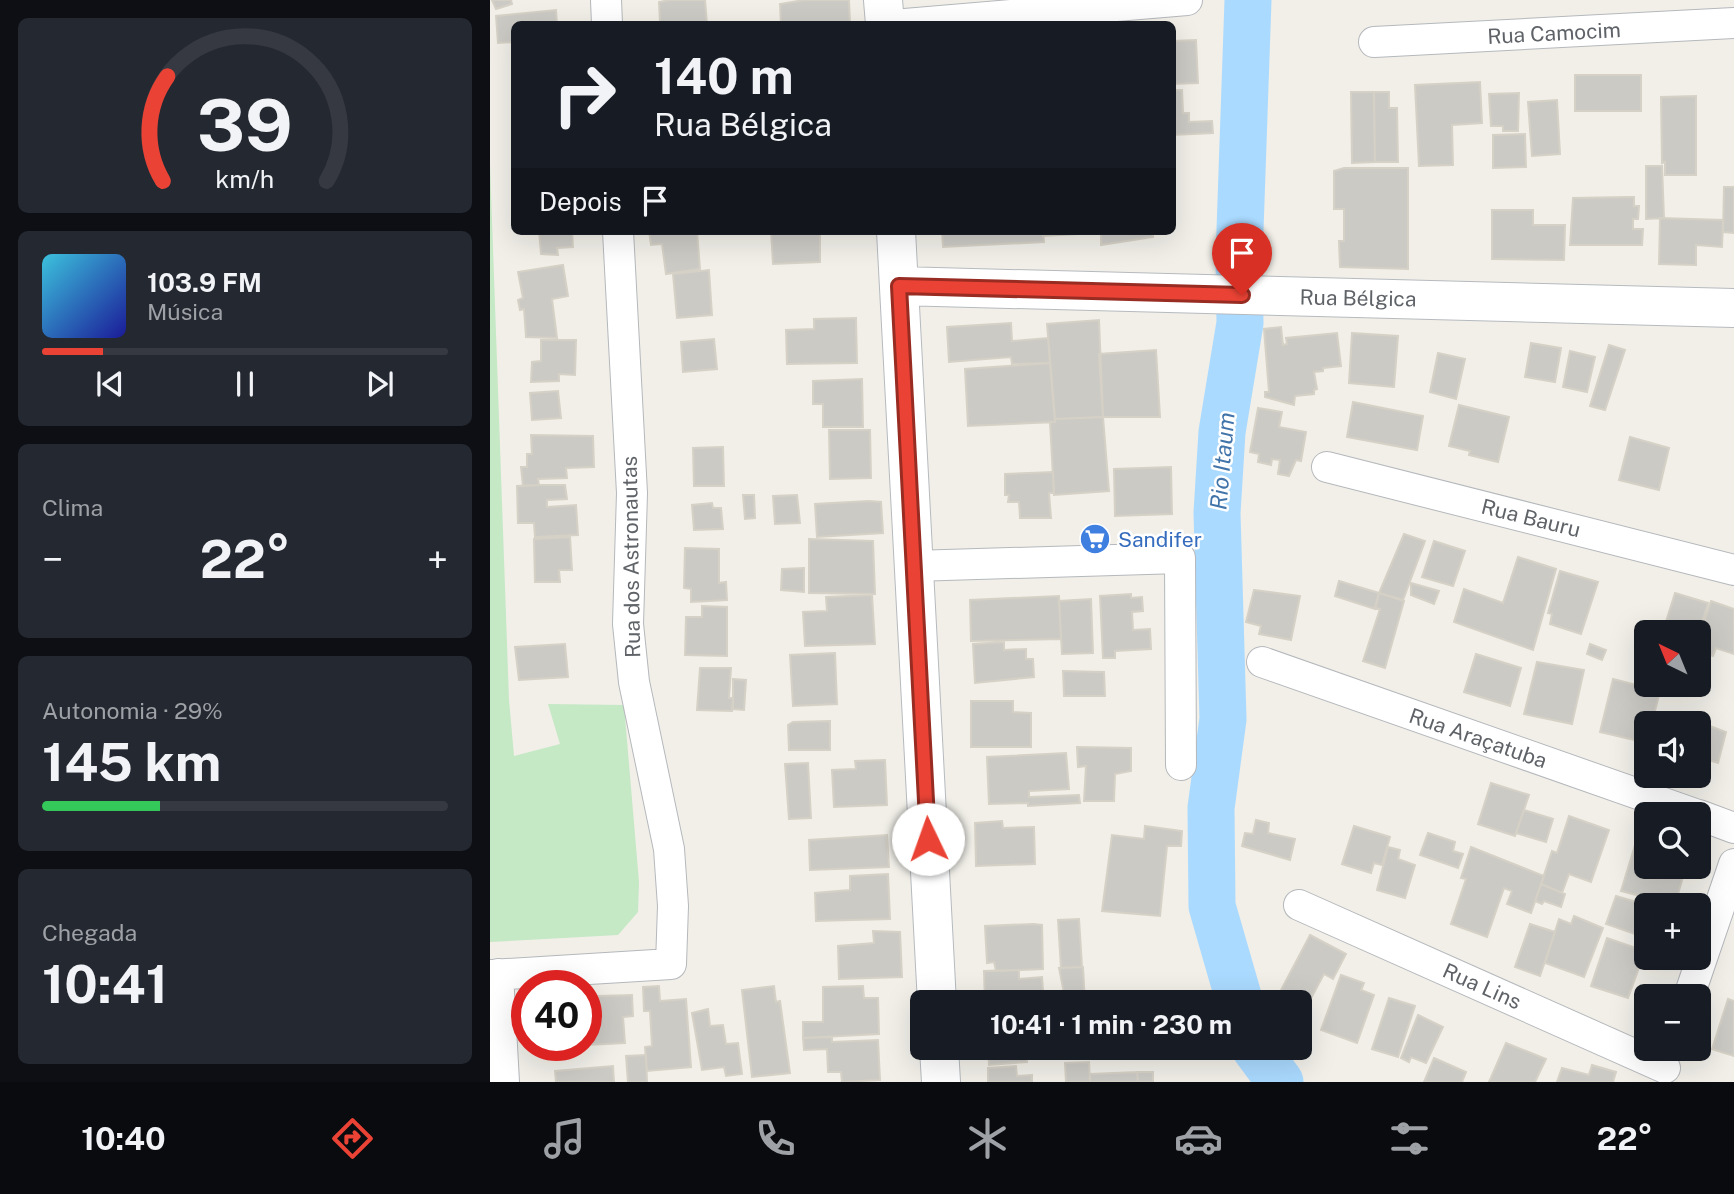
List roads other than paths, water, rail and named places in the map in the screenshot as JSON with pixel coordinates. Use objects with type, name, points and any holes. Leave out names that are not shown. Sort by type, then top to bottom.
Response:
[{"type":"street","points":[[606,0],[607,21]]},
{"type":"street","points":[[883,0],[885,21]]},
{"type":"street","points":[[940,21],[1187,0]]},
{"type":"street","name":"Rua Camocim","points":[[1374,43],[1734,23]]},
{"type":"street","name":"Rua dos Astronautas","points":[[494,975],[671,964],[673,906],[669,849],[634,682],[628,624],[632,493],[618,235]]},
{"type":"street","points":[[896,235],[936,990]]},
{"type":"street","name":"Rua Bélgica","points":[[899,286],[1734,308]]},
{"type":"street","name":"Rua Bauru","points":[[1327,467],[1734,570]]},
{"type":"street","points":[[913,566],[1180,558],[1181,765]]},
{"type":"street","name":"Rua Araçatuba","points":[[1262,662],[1660,802]]},
{"type":"street","name":"Rua Araçatuba","points":[[1711,820],[1734,828]]},
{"type":"street","points":[[1693,984],[1734,864]]},
{"type":"street","name":"Rua Lins","points":[[1299,905],[1665,1066]]},
{"type":"street","points":[[494,975],[504,1082]]},
{"type":"street","points":[[940,1060],[941,1082]]},
{"type":"waterway","name":"Rio Itaum","points":[[1236,990],[1212,906],[1211,808],[1223,719],[1217,513],[1222,432],[1240,323],[1239,259],[1248,0]]},
{"type":"waterway","name":"Rio Itaum","points":[[1264,1060],[1280,1082]]},
{"type":"place","name":"Sandifer","points":[[1095,539]]}]
